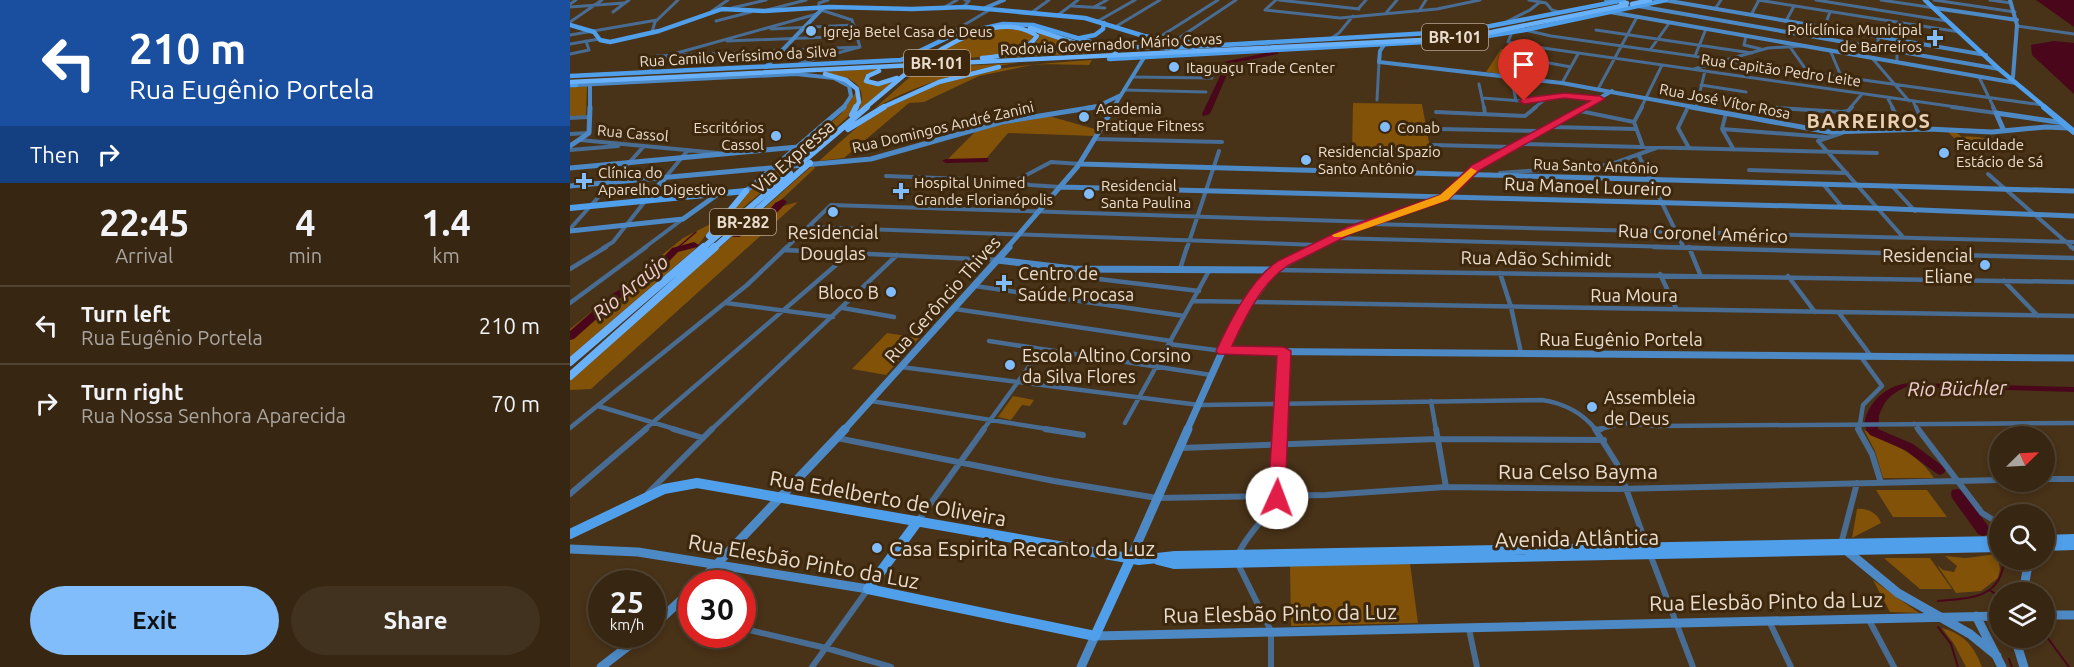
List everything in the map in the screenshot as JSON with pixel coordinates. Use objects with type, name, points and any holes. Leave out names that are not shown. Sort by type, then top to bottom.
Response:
[{"type":"highway","name":"Rodovia Governador Mário Covas","points":[[571,82],[836,68],[1143,58],[1472,34],[1650,0]]},
{"type":"highway","name":"Rodovia Governador Mário Covas","points":[[571,82],[785,69],[909,69],[1469,36],[1628,3]]},
{"type":"highway","points":[[1565,22],[1592,12]]},
{"type":"highway","points":[[1498,26],[1540,20]]},
{"type":"highway","points":[[926,58],[953,39],[986,29],[1024,27],[1098,49],[1143,58]]},
{"type":"highway","points":[[836,68],[884,64],[990,57],[1021,49],[1033,42],[1036,36],[1032,31],[1017,28],[983,31],[946,45],[926,58],[909,69],[848,129]]},
{"type":"highway","points":[[1393,40],[1428,34]]},
{"type":"highway","points":[[1317,45],[1402,45]]},
{"type":"highway","points":[[848,129],[895,99],[950,78],[996,67],[1154,53]]},
{"type":"highway","points":[[986,63],[1052,62]]},
{"type":"highway","points":[[785,69],[836,76],[857,89],[859,102],[857,108],[840,130]]},
{"type":"highway","points":[[840,130],[909,69]]},
{"type":"highway","points":[[903,76],[878,84],[869,83],[866,78],[877,71],[909,69]]},
{"type":"highway","name":"Via Expressa","points":[[570,362],[691,257],[848,129]]},
{"type":"highway","name":"Via Expressa","points":[[570,376],[840,130]]},
{"type":"highway","points":[[691,257],[746,191]]},
{"type":"main road","points":[[1063,39],[1104,46],[1143,48],[1428,34],[1498,26],[1551,12],[1664,0]]},
{"type":"main road","points":[[1927,0],[2069,127]]},
{"type":"main road","points":[[1109,58],[1402,45],[1463,40],[1526,30],[1610,12],[1628,3]]},
{"type":"main road","points":[[570,23],[591,31],[599,39],[613,42],[652,32],[712,11],[729,9],[761,11],[969,7],[1098,21],[1104,26],[1202,45]]},
{"type":"main road","points":[[1937,8],[1999,69],[2069,127]]},
{"type":"main road","points":[[938,40],[974,28],[1016,23],[1041,26],[1104,46]]},
{"type":"main road","points":[[1077,38],[1095,35],[1104,26]]},
{"type":"main road","name":"Rua Camilo Veríssimo da Silva","points":[[571,82],[648,72],[766,67],[785,69],[908,58],[938,40]]},
{"type":"main road","points":[[851,62],[884,64]]},
{"type":"main road","points":[[570,208],[746,191]]},
{"type":"main road","name":"Rua Edelberto de Oliveira","points":[[570,534],[601,522],[670,487],[697,483],[783,496],[1130,560]]},
{"type":"main road","points":[[868,589],[918,521]]},
{"type":"main road","points":[[2055,540],[2074,539]]},
{"type":"main road","name":"Avenida Atlântica","points":[[1842,547],[1989,540]]},
{"type":"main road","points":[[2055,546],[2074,545]]},
{"type":"main road","name":"Avenida Atlântica","points":[[1130,560],[1842,547],[1989,547]]},
{"type":"main road","points":[[1095,636],[1130,560]]},
{"type":"main road","name":"Rua Elesbão Pinto da Luz","points":[[868,589],[1095,636]]},
{"type":"street","points":[[570,5],[576,0]]},
{"type":"street","points":[[570,23],[602,0]]},
{"type":"street","points":[[613,12],[629,0]]},
{"type":"street","points":[[652,32],[657,20],[678,0]]},
{"type":"street","points":[[712,11],[728,0]]},
{"type":"street","points":[[750,0],[758,2]]},
{"type":"street","points":[[729,9],[766,0]]},
{"type":"street","points":[[761,11],[806,0]]},
{"type":"street","points":[[820,10],[819,3],[828,0]]},
{"type":"street","points":[[943,8],[957,0]]},
{"type":"street","points":[[963,7],[968,0]]},
{"type":"street","points":[[938,40],[1002,0]]},
{"type":"street","points":[[1031,13],[1049,0]]},
{"type":"street","points":[[1058,15],[1078,0]]},
{"type":"street","points":[[1094,7],[1107,0]]},
{"type":"street","points":[[1098,21],[1135,0]]},
{"type":"street","points":[[1113,26],[1160,0]]},
{"type":"street","points":[[1158,38],[1218,0]]},
{"type":"street","points":[[1176,40],[1236,0]]},
{"type":"street","points":[[1359,9],[1304,1],[1278,0],[1265,10],[1332,17],[1419,11],[1453,7],[1480,0]]},
{"type":"street","points":[[1331,6],[1335,0]]},
{"type":"street","points":[[1330,39],[1339,33],[1366,0]]},
{"type":"street","points":[[1386,14],[1397,0]]},
{"type":"street","points":[[1419,11],[1426,0]]},
{"type":"street","points":[[1453,7],[1457,0]]},
{"type":"street","points":[[1529,0],[1549,5],[1551,12]]},
{"type":"street","points":[[1606,0],[1999,69]]},
{"type":"street","points":[[1664,0],[1986,55]]},
{"type":"street","points":[[1715,9],[1721,0]]},
{"type":"street","points":[[1751,15],[1758,0],[1963,33]]},
{"type":"street","points":[[1816,0],[1950,21]]},
{"type":"street","points":[[1881,0],[1937,8],[2074,34]]},
{"type":"street","points":[[1934,0],[2015,12]]},
{"type":"street","points":[[1990,0],[2010,2],[2015,12],[2017,23],[2013,76]]},
{"type":"street","points":[[1498,26],[1540,2]]},
{"type":"street","points":[[570,5],[624,3]]},
{"type":"street","points":[[1836,8],[1838,3]]},
{"type":"street","points":[[1071,6],[1105,8]]},
{"type":"street","points":[[1786,21],[1794,6]]},
{"type":"street","points":[[766,67],[820,10]]},
{"type":"street","points":[[648,72],[668,56],[820,10],[852,19],[860,47]]},
{"type":"street","points":[[716,21],[754,11]]},
{"type":"street","points":[[1610,12],[2016,83]]},
{"type":"street","points":[[1824,28],[1830,12]]},
{"type":"street","points":[[1598,89],[1638,17]]},
{"type":"street","points":[[570,35],[657,20]]},
{"type":"street","points":[[1650,50],[1670,22]]},
{"type":"street","points":[[762,29],[854,25]]},
{"type":"street","points":[[1695,56],[1707,29]]},
{"type":"street","points":[[1526,30],[1650,50],[2042,105]]},
{"type":"street","points":[[1596,30],[1752,53]]},
{"type":"street","name":"Rua Capitão Pedro Leite","points":[[1512,32],[1507,40],[1512,44],[1996,113],[2069,127]]},
{"type":"street","points":[[1339,33],[1341,36],[1353,38]]},
{"type":"street","points":[[718,42],[857,36]]},
{"type":"street","points":[[1746,36],[1744,45],[1764,50]]},
{"type":"street","points":[[1876,48],[1879,37]]},
{"type":"street","points":[[570,44],[599,39]]},
{"type":"street","points":[[570,54],[589,50],[586,41]]},
{"type":"street","points":[[1377,100],[1380,51],[1384,45]]},
{"type":"street","points":[[1368,46],[1380,51]]},
{"type":"street","points":[[1691,69],[1764,50],[1804,46]]},
{"type":"street","points":[[657,56],[860,47]]},
{"type":"street","points":[[785,69],[860,47]]},
{"type":"street","points":[[1790,47],[1807,71]]},
{"type":"street","points":[[1830,51],[1841,76]]},
{"type":"street","points":[[1897,51],[1897,62]]},
{"type":"street","points":[[1562,83],[1578,54]]},
{"type":"street","points":[[1124,58],[1143,58]]},
{"type":"street","points":[[1108,103],[1123,93],[1143,58]]},
{"type":"street","points":[[1872,58],[1911,101],[1919,114]]},
{"type":"street","name":"Rua José Vítor Rosa","points":[[1379,62],[1562,83],[1842,133],[1928,129],[2004,131],[2069,127]]},
{"type":"street","points":[[1549,63],[1571,67]]},
{"type":"street","points":[[1643,147],[1634,122],[1662,65]]},
{"type":"street","points":[[1775,81],[1776,67]]},
{"type":"street","points":[[1696,108],[1705,71]]},
{"type":"street","points":[[571,82],[590,84],[812,75],[843,82],[850,88],[851,96]]},
{"type":"street","points":[[1132,76],[1212,78]]},
{"type":"street","points":[[1979,77],[2004,131]]},
{"type":"street","name":"Rua Cassol","points":[[580,140],[589,133],[590,84]]},
{"type":"street","points":[[1479,84],[1485,114]]},
{"type":"street","points":[[1701,85],[1746,92]]},
{"type":"street","points":[[1513,86],[1516,101]]},
{"type":"street","points":[[746,191],[835,116],[857,89]]},
{"type":"street","points":[[1123,93],[1206,92]]},
{"type":"street","points":[[1130,560],[1234,325],[1274,270],[1319,244],[1364,224],[1444,198],[1468,174],[1612,92]]},
{"type":"street","name":"Rua Gerôncio Thives","points":[[711,570],[783,496],[955,309],[1081,164],[1123,93]]},
{"type":"street","points":[[1698,96],[1777,109],[1846,112],[1862,94]]},
{"type":"street","points":[[1482,98],[1516,101],[1571,96],[1600,99]]},
{"type":"street","points":[[1436,112],[1525,116],[1548,97]]},
{"type":"street","points":[[1887,98],[1896,115]]},
{"type":"street","points":[[1108,103],[1117,103]]},
{"type":"street","points":[[1108,103],[1112,112]]},
{"type":"street","name":"Rua Domingos André Zanini","points":[[570,186],[871,159],[1002,122],[1108,103]]},
{"type":"street","points":[[1688,106],[1678,128],[1689,148]]},
{"type":"street","points":[[1777,109],[1778,123]]},
{"type":"street","points":[[1580,111],[1634,122]]},
{"type":"street","points":[[1726,113],[1722,129],[1734,150]]},
{"type":"street","points":[[570,118],[589,117]]},
{"type":"street","points":[[1551,127],[1636,129]]},
{"type":"street","points":[[1439,129],[1544,131]]},
{"type":"street","points":[[1722,129],[1829,137]]},
{"type":"street","points":[[570,134],[589,133]]},
{"type":"street","points":[[1842,133],[1818,141],[1904,238]]},
{"type":"street","points":[[1096,139],[1222,142]]},
{"type":"street","points":[[570,148],[580,140]]},
{"type":"street","name":"Rua Cassol","points":[[580,140],[728,154]]},
{"type":"street","points":[[570,148],[631,145]]},
{"type":"street","points":[[1432,145],[1658,147],[1877,153]]},
{"type":"street","points":[[570,230],[644,146]]},
{"type":"street","points":[[570,168],[798,147]]},
{"type":"street","points":[[1518,174],[1609,165],[1639,156],[1658,147]]},
{"type":"street","points":[[570,269],[609,245],[688,150]]},
{"type":"street","points":[[1180,269],[1219,151]]},
{"type":"street","points":[[1639,156],[1700,274]]},
{"type":"street","name":"Rua Santo Antônio","points":[[1015,181],[1051,162],[2074,191]]},
{"type":"street","points":[[1749,170],[1847,173]]},
{"type":"street","points":[[1989,174],[2074,249]]},
{"type":"street","name":"Rua Manoel Loureiro","points":[[886,176],[1015,181],[1033,186],[1061,187],[1878,208],[2074,216]]},
{"type":"street","points":[[1823,184],[1843,208]]},
{"type":"street","points":[[1892,186],[1915,211]]},
{"type":"street","points":[[570,303],[718,194]]},
{"type":"street","points":[[570,428],[726,303],[831,205],[1371,222]]},
{"type":"street","points":[[570,230],[683,219]]},
{"type":"street","points":[[662,222],[676,223]]},
{"type":"street","points":[[1364,224],[1676,230],[2074,242]]},
{"type":"street","points":[[808,227],[1319,244]]},
{"type":"street","name":"Rua Coronel Américo","points":[[1332,238],[2074,258]]},
{"type":"street","points":[[784,250],[997,260]]},
{"type":"street","points":[[570,495],[850,253]]},
{"type":"street","points":[[642,500],[672,467],[897,255]]},
{"type":"street","name":"Rua Adão Schimidt","points":[[997,260],[1071,271],[1210,269],[1700,274],[2074,282]]},
{"type":"street","points":[[1125,423],[1210,269]]},
{"type":"street","points":[[1040,272],[1071,271],[1198,291]]},
{"type":"street","points":[[1500,273],[1521,353]]},
{"type":"street","points":[[1660,274],[1676,308]]},
{"type":"street","points":[[1788,276],[1815,312]]},
{"type":"street","points":[[2004,281],[2038,316]]},
{"type":"street","points":[[975,286],[1184,316]]},
{"type":"street","name":"Rua Moura","points":[[1193,301],[2074,316]]},
{"type":"street","points":[[726,303],[833,317]]},
{"type":"street","points":[[843,308],[894,316]]},
{"type":"street","name":"Rua Eugênio Portela","points":[[955,309],[1223,351],[2074,357]]},
{"type":"street","points":[[1839,313],[1871,356]]},
{"type":"street","points":[[989,341],[1212,376]]},
{"type":"street","points":[[918,521],[1041,350]]},
{"type":"street","points":[[1271,667],[1271,631],[1237,559],[1250,530],[1273,504],[1277,496],[1284,351]]},
{"type":"street","points":[[1860,356],[1882,386],[1863,405],[1861,424],[1858,429],[1872,454],[1881,483]]},
{"type":"street","points":[[901,367],[1199,405],[1551,401],[1573,409],[1605,440],[1693,667]]},
{"type":"street","points":[[871,401],[1083,435]]},
{"type":"street","points":[[1431,402],[1446,488]]},
{"type":"street","points":[[598,405],[703,438]]},
{"type":"street","points":[[1597,430],[1623,423],[1657,426],[2074,423]]},
{"type":"street","points":[[1914,424],[1982,513],[1989,518]]},
{"type":"street","name":"Rua Celso Bayma","points":[[837,438],[960,463],[1157,498],[1277,496],[1446,488],[1625,488],[1989,480]]},
{"type":"street","points":[[1180,448],[1438,439],[1605,440]]},
{"type":"street","points":[[2055,479],[2074,479]]},
{"type":"street","points":[[1857,483],[1842,547],[1898,593],[1970,634],[1997,656]]},
{"type":"street","name":"Rua Elesbão Pinto da Luz","points":[[570,549],[638,552],[868,589]]},
{"type":"street","points":[[812,667],[868,589]]},
{"type":"street","points":[[666,614],[678,603]]},
{"type":"street","points":[[2055,615],[2074,615]]},
{"type":"street","points":[[1976,616],[2002,667]]},
{"type":"street","name":"Rua Elesbão Pinto da Luz","points":[[1095,636],[1989,616]]},
{"type":"street","points":[[1869,620],[1894,667]]},
{"type":"street","points":[[1769,621],[1791,667]]},
{"type":"street","points":[[1469,629],[1477,667]]},
{"type":"street","points":[[756,632],[826,648],[891,667]]},
{"type":"street","points":[[1081,667],[1095,636]]},
{"type":"street","points":[[601,667],[626,648]]},
{"type":"street","points":[[2018,648],[2024,667]]},
{"type":"shaded area","points":[[998,29],[1018,29],[1031,33],[1033,37],[1027,44],[1002,54],[929,60],[962,40]]},
{"type":"shaded area","points":[[1037,32],[1081,48],[1111,52],[982,59],[1014,53],[1030,47],[1040,36]]},
{"type":"shaded area","points":[[1501,49],[1533,54],[1531,60],[1546,62],[1538,78],[1486,72]]},
{"type":"shaded area","points":[[1092,60],[1089,65],[1040,64],[1066,62]]},
{"type":"shaded area","points":[[1018,63],[944,78],[909,91],[875,108],[920,68]]},
{"type":"shaded area","points":[[1033,65],[979,76],[924,102],[909,103],[844,158],[819,161],[869,118],[911,94],[961,77]]},
{"type":"shaded area","points":[[877,69],[865,76],[864,80],[873,84],[896,80],[858,111],[862,101],[858,86],[845,77],[818,72]]},
{"type":"shaded area","points":[[587,86],[586,116],[570,117],[570,87]]},
{"type":"shaded area","points":[[856,92],[857,104],[850,115],[795,164],[780,165],[841,114]]},
{"type":"shaded area","points":[[1353,103],[1422,104],[1431,153],[1352,152]]},
{"type":"shaded area","points":[[1049,116],[1098,130],[1094,136],[1008,133],[985,160],[946,161],[975,132]]},
{"type":"shaded area","points":[[1948,132],[1956,132],[1962,137],[1985,139],[2005,150],[1962,146]]},
{"type":"shaded area","points":[[813,165],[815,168],[781,200],[779,207],[798,202],[591,389],[570,390],[570,379]]},
{"type":"shaded area","points":[[790,168],[724,224],[744,196],[760,181],[769,175]]},
{"type":"shaded area","points":[[718,220],[694,250],[570,357],[570,329],[683,238]]},
{"type":"shaded area","points":[[887,333],[919,338],[886,375],[852,369]]},
{"type":"shaded area","points":[[1013,396],[1034,400],[1030,406],[1022,405],[1011,420],[998,417]]},
{"type":"shaded area","points":[[1864,430],[1911,455],[1934,478],[1883,478],[1875,451]]},
{"type":"shaded area","points":[[1876,490],[1927,490],[1947,517],[1893,517]]},
{"type":"shaded area","points":[[1857,509],[1872,512],[1881,523],[1852,538]]},
{"type":"shaded area","points":[[1989,555],[1989,570],[2000,570],[1998,578],[1989,582],[1989,585],[1981,591],[1956,593],[1937,565],[1943,570],[1954,572],[1957,566],[1945,556],[1966,558]]},
{"type":"shaded area","points":[[1884,558],[1930,558],[1952,589],[1920,589]]},
{"type":"shaded area","points":[[1410,563],[1418,623],[1291,626],[1290,566]]},
{"type":"shaded area","points":[[1873,580],[1919,613],[1890,612]]},
{"type":"shaded area","points":[[1942,628],[1962,637],[1975,653],[1982,667],[1966,667],[1954,644]]},
{"type":"water","points":[[2036,0],[2074,0],[2074,27]]},
{"type":"water","points":[[2054,41],[2074,43],[2074,94],[2032,55],[2031,45]]},
{"type":"water","points":[[1914,383],[2074,387],[2074,392],[1906,387],[1888,399],[1874,429],[1864,427],[1874,401],[1896,386]]},
{"type":"waterway","name":"Rio Araújo","points":[[1206,114],[1226,70],[1225,63],[1276,53]]},
{"type":"waterway","name":"Rio Araújo","points":[[946,161],[985,160]]},
{"type":"waterway","name":"Rio Araújo","points":[[736,235],[767,218],[783,202]]},
{"type":"waterway","points":[[675,250],[696,232]]},
{"type":"waterway","name":"Rio Araújo","points":[[570,337],[615,297],[656,270],[675,250],[694,245]]},
{"type":"waterway","name":"Rio Büchler","points":[[1873,418],[1872,430],[1874,432],[1909,447],[1940,470]]},
{"type":"waterway","name":"Rio Büchler","points":[[1957,494],[1983,530]]},
{"type":"waterway","name":"Rio Büchler","points":[[1938,601],[1982,594],[1997,582],[2002,570]]},
{"type":"waterway","name":"Rio Büchler","points":[[1938,627],[1951,644],[1958,667]]},
{"type":"waterway","points":[[2055,648],[2069,667]]},
{"type":"waterway","points":[[2009,659],[2012,667]]},
{"type":"slow traffic","points":[[1338,235],[1364,224],[1444,198],[1471,171]]},
{"type":"place","name":"Igreja Betel Casa de Deus","points":[[811,31]]},
{"type":"place","name":"Policlínica Municipal de Barreiros","points":[[1935,38]]},
{"type":"place","name":"Itaguaçu Trade Center","points":[[1174,67]]},
{"type":"place","name":"Academia Pratique Fitness","points":[[1084,117]]},
{"type":"place","name":"Conab","points":[[1385,127]]},
{"type":"place","name":"Escritórios Cassol","points":[[776,136]]},
{"type":"place","name":"Faculdade Estácio de Sá","points":[[1944,153]]},
{"type":"place","name":"Residencial Spazio Santo Antônio","points":[[1306,160]]},
{"type":"place","name":"Clínica do Aparelho Digestivo","points":[[584,181]]},
{"type":"place","name":"Hospital Unimed Grande Florianópolis","points":[[901,191]]},
{"type":"place","name":"Residencial Santa Paulina","points":[[1089,194]]},
{"type":"place","name":"Residencial Douglas","points":[[833,212]]},
{"type":"place","name":"Residencial Eliane","points":[[1985,265]]},
{"type":"place","name":"Centro de Saúde Procasa","points":[[1004,283]]},
{"type":"place","name":"Bloco B","points":[[891,292]]},
{"type":"place","name":"Escola Altino Corsino da Silva Flores","points":[[1010,365]]},
{"type":"place","name":"Assembleia de Deus","points":[[1592,407]]},
{"type":"place","name":"Casa Espirita Recanto da Luz","points":[[877,548]]},
{"type":"district","name":"BARREIROS","points":[[1869,120]]},
{"type":"route","points":[[1277,498],[1284,351],[1223,351],[1240,314],[1274,270],[1283,264],[1351,229],[1444,198],[1476,168],[1600,99],[1564,96],[1524,101]]}]
